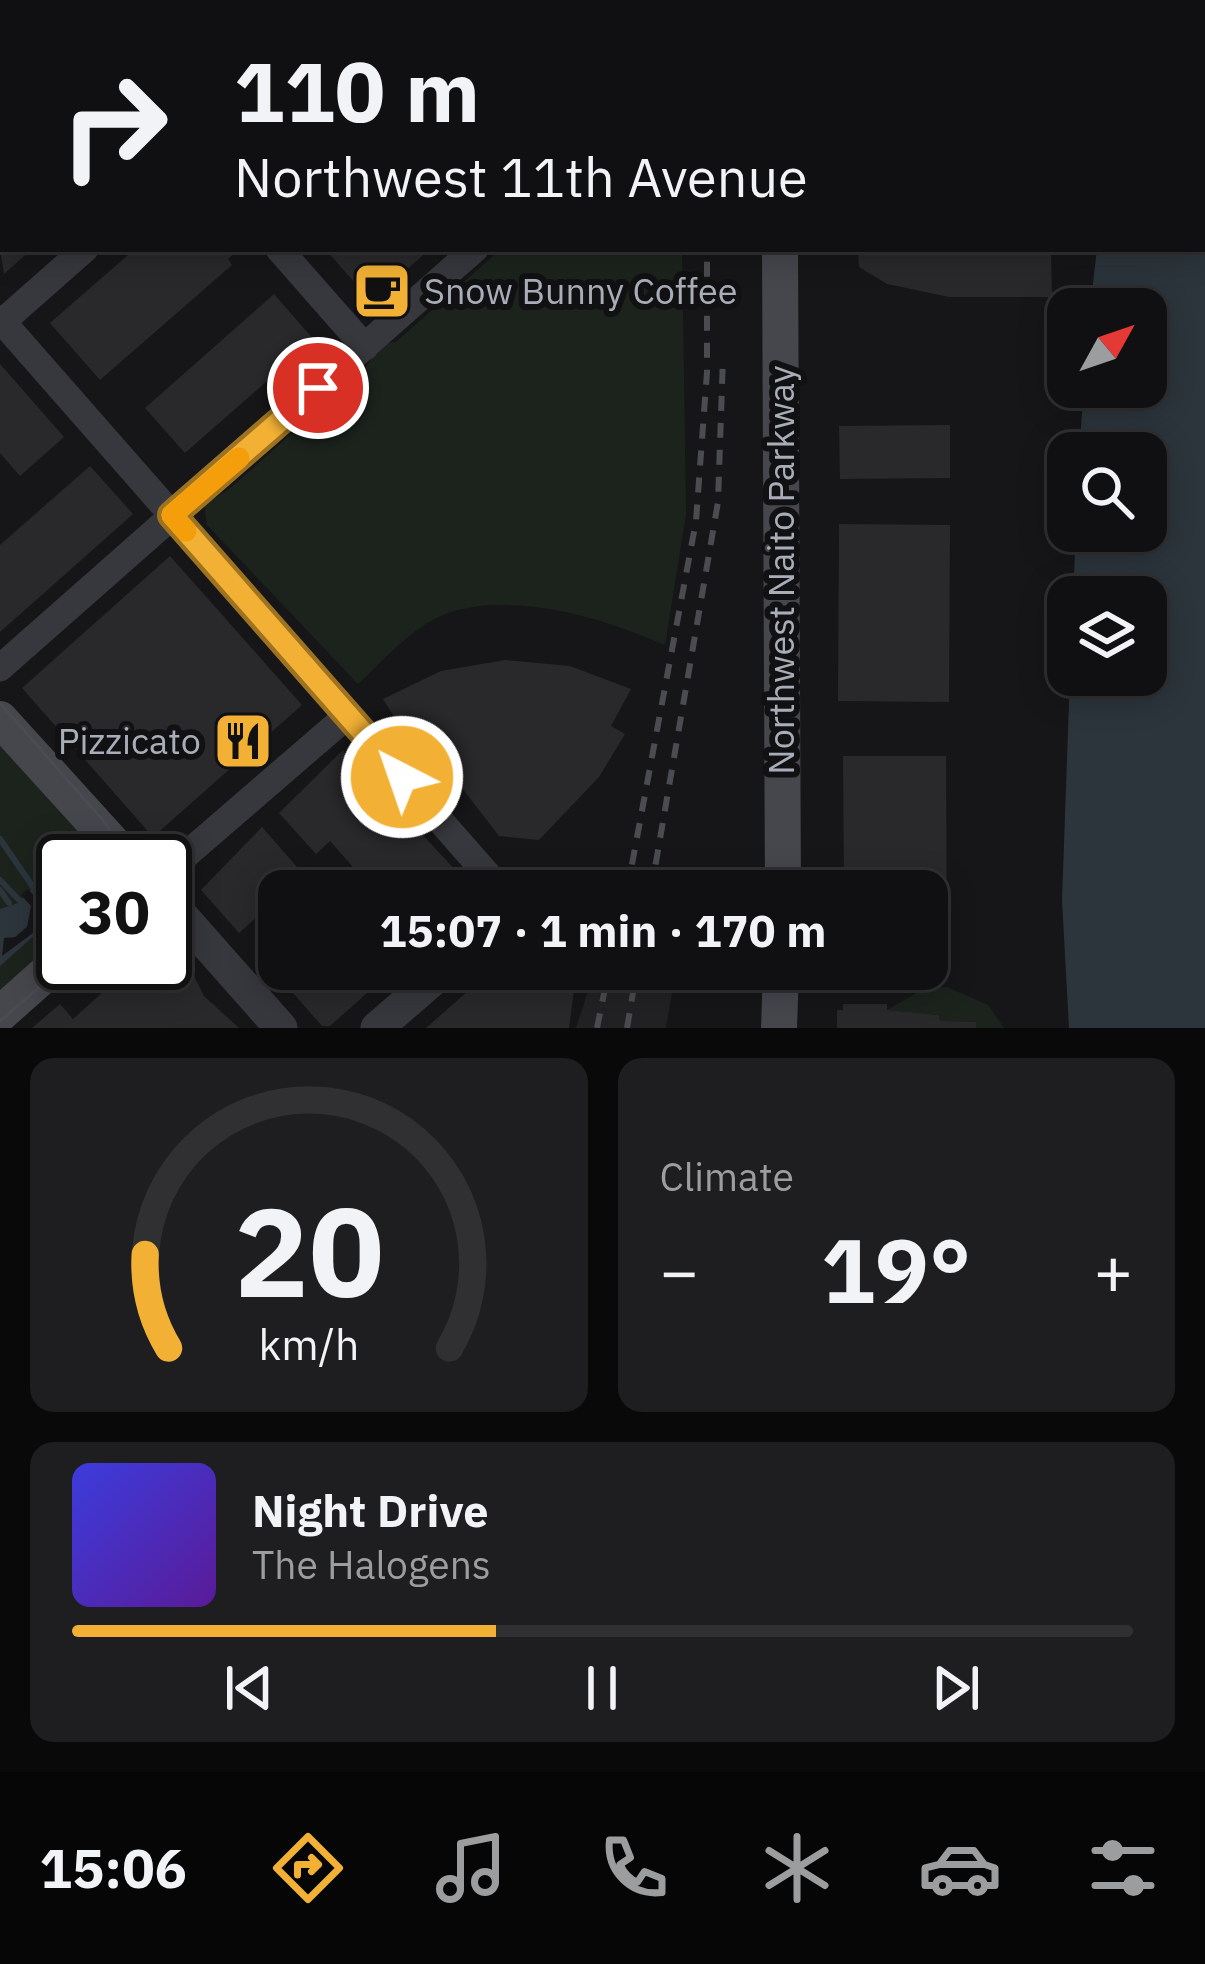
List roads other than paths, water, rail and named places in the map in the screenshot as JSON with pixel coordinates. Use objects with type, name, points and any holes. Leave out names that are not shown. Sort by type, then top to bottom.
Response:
[{"type":"main road","name":"Northwest Naito Parkway","points":[[780,252],[783,870]]},
{"type":"main road","points":[[0,719],[104,834]]},
{"type":"main road","points":[[0,1014],[36,982]]},
{"type":"main road","points":[[778,1028],[780,990]]},
{"type":"street","points":[[83,252],[1,322],[483,870]]},
{"type":"street","points":[[282,252],[365,346]]},
{"type":"street","points":[[0,668],[473,252]]},
{"type":"street","points":[[192,851],[347,716]]},
{"type":"street","points":[[192,927],[281,1028]]},
{"type":"street","points":[[376,1028],[420,990]]},
{"type":"waterway","points":[[0,839],[33,887]]},
{"type":"waterway","points":[[0,880],[20,901]]},
{"type":"waterway","points":[[0,890],[9,903]]},
{"type":"tram line","points":[[0,703],[111,834]]},
{"type":"tram line","points":[[0,1021],[36,990]]},
{"type":"railway","points":[[631,870],[696,521],[707,372],[707,252]]},
{"type":"railway","points":[[655,870],[718,502],[723,357]]},
{"type":"railway","points":[[597,1028],[605,990]]},
{"type":"railway","points":[[627,1028],[633,990]]},
{"type":"place","name":"Snow Bunny Coffee","points":[[382,291]]},
{"type":"place","name":"Pizzicato","points":[[243,741]]}]
